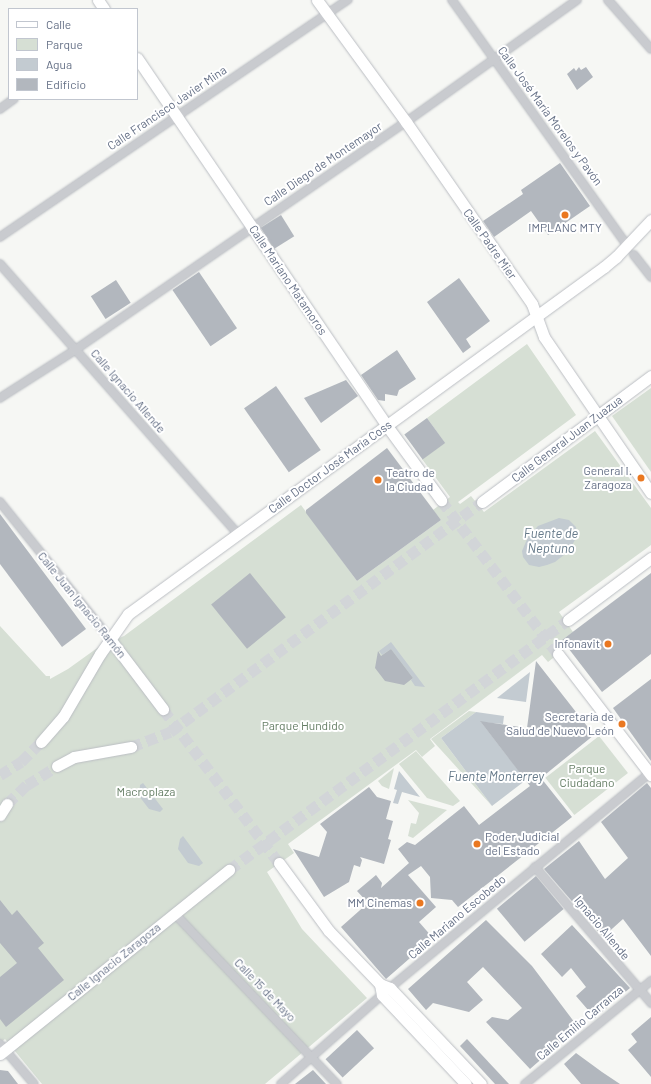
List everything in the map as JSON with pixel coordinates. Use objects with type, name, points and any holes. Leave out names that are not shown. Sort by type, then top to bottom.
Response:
[{"type":"street","name":"Calle Padre Mier","points":[[318,0],[406,122],[532,304],[544,338],[651,493]]},
{"type":"street","name":"Calle Francisco Javier Mina","points":[[0,237],[348,0]]},
{"type":"street","name":"Calle José María Morelos y Pavón","points":[[452,0],[627,245]]},
{"type":"street","name":"Calle Diego de Montemayor","points":[[0,398],[76,350],[495,60],[577,0]]},
{"type":"street","points":[[608,0],[651,49]]},
{"type":"street","name":"Calle Mariano Matamoros","points":[[138,59],[387,426],[441,500]]},
{"type":"street","points":[[0,109],[13,100]]},
{"type":"street","name":"Calle Doctor José María Coss","points":[[41,742],[63,717],[110,639],[128,614],[604,267],[651,220]]},
{"type":"street","points":[[634,255],[651,277]]},
{"type":"street","name":"Calle Ignacio Allende","points":[[0,264],[238,534]]},
{"type":"street","name":"Calle General Juan Zuazua","points":[[482,502],[651,376]]},
{"type":"street","name":"Calle Juan Ignacio Ramón","points":[[0,502],[110,639],[162,709]]},
{"type":"street","points":[[568,620],[651,558]]},
{"type":"street","points":[[558,654],[650,773]]},
{"type":"street","points":[[58,766],[74,757],[131,747]]},
{"type":"street","name":"Calle Mariano Escobedo","points":[[281,1084],[312,1058],[384,989],[650,773]]},
{"type":"street","points":[[0,815],[7,804]]},
{"type":"street","points":[[279,863],[329,931],[384,989],[481,1084]]},
{"type":"street","name":"Ignacio Allende","points":[[535,867],[651,1003]]},
{"type":"street","name":"Calle Ignacio Zaragoza","points":[[2,1049],[229,870]]},
{"type":"street","name":"Calle 15 de Mayo","points":[[174,913],[337,1084]]},
{"type":"street","name":"Calle Emilio Carranza","points":[[525,1084],[651,981]]},
{"type":"street","points":[[384,989],[466,1084]]},
{"type":"street","points":[[2,1049],[34,1084]]},
{"type":"green space","name":"Macroplaza","points":[[527,344],[576,415],[458,502],[460,504],[471,496],[484,512],[595,431],[651,508],[651,545],[559,612],[573,632],[562,640],[567,647],[548,662],[542,655],[430,739],[435,746],[422,757],[416,750],[288,844],[294,853],[267,872],[302,929],[367,998],[265,1084],[42,1084],[5,1039],[0,1043],[0,626],[46,676],[50,676],[50,679],[68,669],[100,646],[124,636],[301,505],[357,581],[441,520],[433,510],[450,497],[422,459],[445,443],[427,418]]},
{"type":"green space","points":[[651,388],[651,472],[612,416]]},
{"type":"green space","points":[[469,711],[476,712],[441,738],[492,806],[431,739]]},
{"type":"green space","name":"Parque Ciudadano","points":[[599,736],[628,773],[574,815],[545,778]]},
{"type":"green space","points":[[416,751],[460,801],[453,806],[427,798],[399,764]]},
{"type":"green space","points":[[394,768],[389,789],[382,786],[378,781]]},
{"type":"green space","points":[[408,800],[447,810],[413,838],[408,836],[411,823],[416,824],[419,813]]},
{"type":"water","name":"Fuente de Neptuno","points":[[559,518],[569,520],[576,527],[577,536],[569,551],[555,562],[547,565],[539,567],[529,565],[523,557],[522,551],[528,537],[538,526]]},
{"type":"water","points":[[391,642],[425,687],[415,686],[411,680],[413,678],[391,649],[382,655],[379,651]]},
{"type":"water","points":[[530,672],[526,702],[497,698]]},
{"type":"water","name":"Fuente Monterrey","points":[[476,712],[504,716],[503,724],[481,722],[526,780],[492,806],[441,738]]},
{"type":"water","points":[[399,771],[420,797],[402,792],[398,804],[393,803],[397,790],[394,789]]},
{"type":"water","points":[[143,783],[163,809],[160,812],[149,809],[139,796],[140,785]]},
{"type":"water","points":[[183,836],[203,863],[199,866],[188,863],[178,849],[180,839]]},
{"type":"building","points":[[579,67],[581,70],[586,67],[593,77],[577,90],[567,74],[574,68],[576,71]]},
{"type":"building","points":[[560,163],[590,206],[548,235],[531,211],[494,237],[483,221],[523,194],[521,190]]},
{"type":"building","points":[[281,215],[294,236],[274,249],[261,228]]},
{"type":"building","points":[[199,272],[237,328],[210,346],[172,290]]},
{"type":"building","points":[[459,278],[490,321],[466,339],[471,347],[463,353],[427,302]]},
{"type":"building","points":[[116,280],[131,303],[106,319],[91,296]]},
{"type":"building","points":[[397,350],[416,379],[399,390],[397,396],[385,394],[385,401],[378,400],[361,375]]},
{"type":"building","points":[[346,380],[358,396],[321,423],[304,398]]},
{"type":"building","points":[[276,386],[321,450],[289,472],[244,408]]},
{"type":"building","points":[[427,418],[445,443],[423,460],[404,434]]},
{"type":"building","name":"Teatro de la Ciudad","points":[[387,448],[441,520],[357,581],[306,513],[306,510]]},
{"type":"building","points":[[0,514],[86,629],[62,647],[0,564]]},
{"type":"building","points":[[250,573],[286,617],[247,649],[211,604]]},
{"type":"building","name":"Infonavit","points":[[651,573],[651,654],[602,692],[562,640]]},
{"type":"building","points":[[391,649],[413,678],[404,685],[385,681],[375,668],[378,651],[381,656]]},
{"type":"building","points":[[536,661],[594,735],[541,778],[572,817],[458,907],[452,900],[431,898],[430,877],[421,866],[408,875],[436,907],[419,922],[433,938],[386,979],[341,927],[368,903],[357,891],[376,875],[382,883],[381,888],[409,863],[398,849],[407,842],[415,845],[464,806],[479,825],[530,786],[480,721],[527,728]]},
{"type":"building","points":[[651,679],[651,761],[613,708]]},
{"type":"building","points":[[647,783],[651,788],[651,956],[623,919],[603,937],[544,869],[579,841],[605,879],[628,858],[601,822]]},
{"type":"building","points":[[369,787],[377,797],[391,801],[386,819],[393,821],[388,839],[391,840],[384,864],[360,857],[362,860],[360,867],[354,865],[349,882],[324,897],[293,849],[319,857],[327,832],[320,824]]},
{"type":"building","points":[[536,876],[564,909],[525,942],[497,909]]},
{"type":"building","points":[[0,900],[12,915],[17,910],[44,943],[38,948],[64,980],[6,1027],[0,1019],[0,977],[17,963],[0,943]]},
{"type":"building","points":[[486,920],[532,966],[578,1027],[530,1069],[486,1022],[492,1017],[508,1020],[522,1008],[483,967],[467,982],[483,1000],[469,1012],[433,1003],[426,1010],[408,989]]},
{"type":"building","points":[[572,925],[630,988],[595,1018],[576,996],[586,987],[571,968],[562,977],[541,954]]},
{"type":"building","points":[[651,1017],[651,1077],[628,1050],[637,1042],[631,1034]]},
{"type":"building","points":[[357,1030],[374,1048],[343,1078],[326,1059]]},
{"type":"building","points":[[467,1039],[509,1084],[495,1084],[460,1046]]},
{"type":"building","points":[[576,1053],[620,1084],[581,1084],[564,1064]]},
{"type":"building","points":[[0,1070],[8,1071],[18,1084],[0,1084]]},
{"type":"building","points":[[313,1070],[326,1084],[295,1084]]},
{"type":"tunnel","points":[[441,500],[558,654]]},
{"type":"tunnel","points":[[131,747],[170,732],[482,502]]},
{"type":"tunnel","points":[[229,870],[568,620]]},
{"type":"tunnel","points":[[163,709],[279,863]]},
{"type":"tunnel","points":[[0,775],[21,762],[41,742]]},
{"type":"tunnel","points":[[7,804],[27,785],[57,766]]},
{"type":"place","name":"IMPLANC MTY","points":[[565,215]]},
{"type":"place","name":"General I. Zaragoza","points":[[641,478]]},
{"type":"place","name":"Teatro de la Ciudad","points":[[378,480]]},
{"type":"place","name":"Infonavit","points":[[608,644]]},
{"type":"place","name":"Secretaría de Salud de Nuevo León","points":[[622,724]]},
{"type":"place","name":"Poder Judicial del Estado","points":[[477,844]]},
{"type":"place","name":"MM Cinemas","points":[[420,903]]},
{"type":"park label","name":"Parque Hundido","points":[[303,726]]}]
